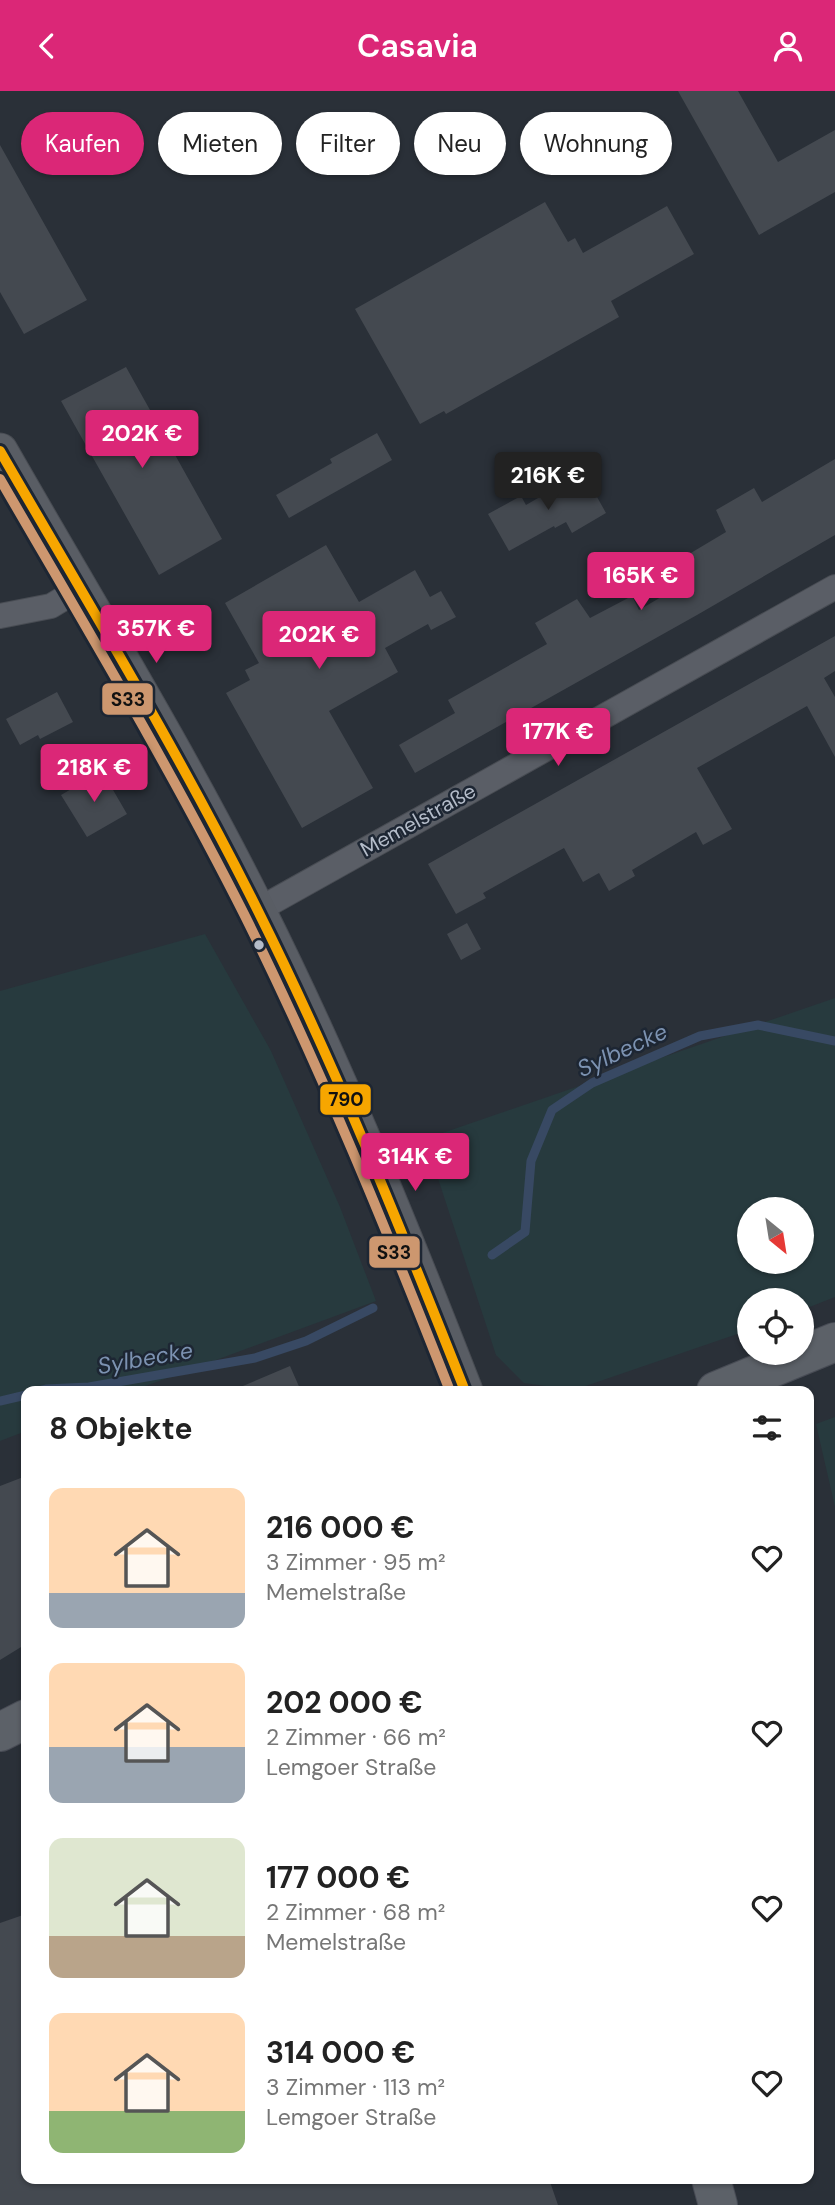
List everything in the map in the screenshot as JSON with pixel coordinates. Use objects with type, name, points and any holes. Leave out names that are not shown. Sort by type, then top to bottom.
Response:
[{"type":"main road","points":[[0,451],[182,770],[258,910],[326,1055],[463,1386]]},
{"type":"main road","points":[[728,1386],[835,1342]]},
{"type":"main road","points":[[0,1733],[21,1722]]},
{"type":"main road","points":[[712,2184],[718,2205]]},
{"type":"street","name":"Memelstraße","points":[[258,910],[835,587]]},
{"type":"street","points":[[0,616],[51,606],[79,589]]},
{"type":"green space","points":[[205,934],[271,1051],[340,1207],[376,1301],[146,1386],[21,1386],[21,1433],[0,1441],[0,991]]},
{"type":"green space","points":[[835,998],[835,1297],[814,1305],[814,1288],[737,1288],[737,1334],[586,1386],[524,1383],[496,1355],[425,1139]]},
{"type":"green space","points":[[835,1417],[835,1507],[816,1424]]},
{"type":"building","points":[[678,91],[738,91],[778,162],[835,130],[835,192],[759,235]]},
{"type":"building","points":[[0,145],[87,300],[24,334],[0,292]]},
{"type":"building","points":[[545,202],[568,242],[575,238],[583,253],[667,206],[694,254],[611,301],[619,317],[446,414],[444,411],[420,424],[355,309]]},
{"type":"building","points":[[126,367],[222,539],[159,575],[61,401]]},
{"type":"building","points":[[377,433],[392,460],[289,518],[276,495],[332,463],[330,459]]},
{"type":"building","points":[[835,459],[835,535],[415,773],[399,745],[455,713],[448,700],[547,644],[535,623],[577,599],[590,618],[632,596],[639,610],[680,586],[669,566],[726,532],[716,510],[754,488],[762,502]]},
{"type":"building","points":[[583,472],[606,513],[572,533],[566,522],[555,528],[554,526],[509,551],[488,514],[521,496],[526,505]]},
{"type":"building","points":[[326,545],[359,602],[415,570],[430,597],[441,591],[456,617],[431,630],[428,624],[385,648],[398,672],[329,711],[373,788],[302,828],[226,693],[250,680],[245,670],[259,663],[225,603]]},
{"type":"building","points":[[835,636],[835,671],[824,678],[835,697],[835,757],[807,706],[697,768],[732,829],[703,845],[696,832],[632,870],[635,876],[609,891],[599,873],[583,882],[564,848],[483,893],[486,898],[456,914],[428,864]]},
{"type":"building","points":[[57,692],[73,722],[40,739],[38,735],[20,745],[6,719]]},
{"type":"building","points":[[102,771],[127,814],[87,837],[61,795]]},
{"type":"building","points":[[467,923],[481,949],[461,960],[447,934]]},
{"type":"building","points":[[290,1366],[299,1386],[243,1386]]},
{"type":"building","points":[[21,1478],[21,1647],[0,1660],[0,1486]]},
{"type":"building","points":[[21,1916],[21,2184],[551,2184],[558,2205],[0,2205],[0,1923]]},
{"type":"waterway","name":"Sylbecke","points":[[492,1255],[525,1232],[531,1161],[552,1110],[592,1083],[700,1036],[758,1025],[835,1041]]},
{"type":"waterway","name":"Sylbecke","points":[[95,1386],[255,1358],[306,1341],[373,1308]]},
{"type":"waterway","name":"Sylbecke","points":[[0,1401],[21,1396]]},
{"type":"transit line","name":"790","points":[[0,451],[165,737],[258,911],[341,1089],[463,1386]]},
{"type":"transit line","name":"S33","points":[[0,479],[157,750],[245,916],[301,1033],[353,1152],[448,1386]]}]
